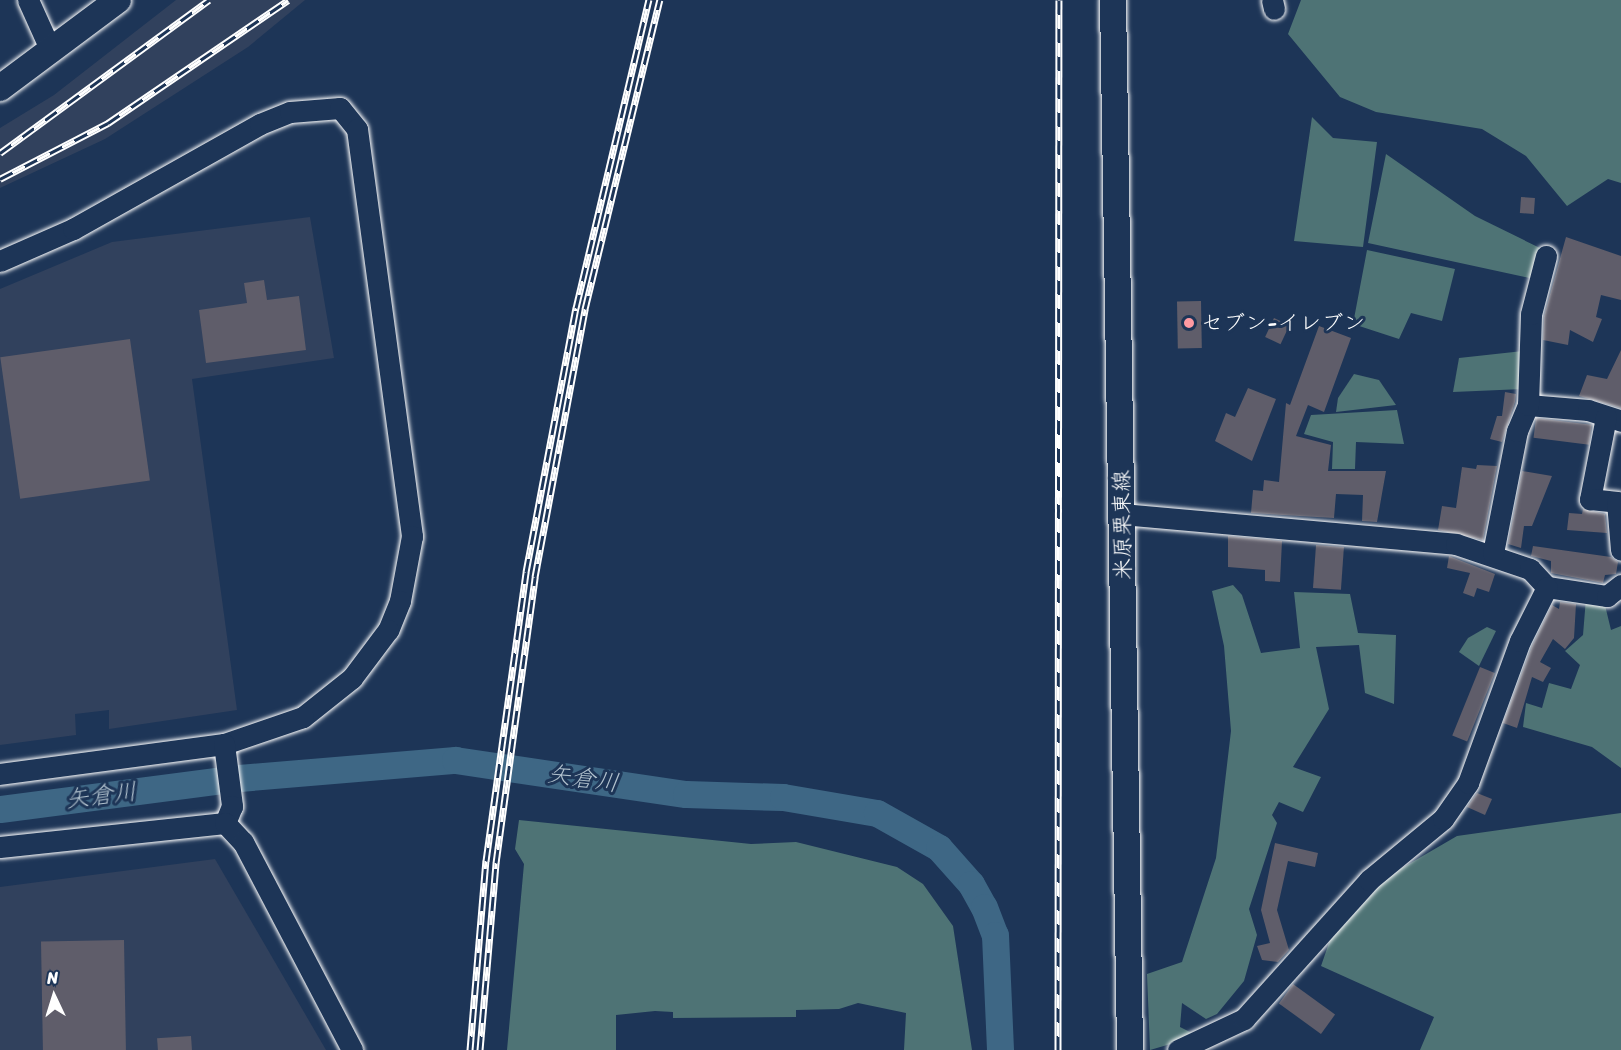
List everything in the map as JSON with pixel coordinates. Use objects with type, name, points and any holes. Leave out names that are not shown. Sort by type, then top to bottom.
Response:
[{"type":"main road","points":[[0,88],[118,0]]},
{"type":"main road","name":"米原栗東線","points":[[1113,0],[1130,1050]]},
{"type":"street","points":[[28,0],[51,51]]},
{"type":"street","points":[[0,261],[73,229],[230,138],[280,116],[330,106],[354,122],[409,509],[408,566],[388,630],[352,678],[303,717],[225,748],[0,774]]},
{"type":"street","points":[[1493,553],[1517,431],[1528,405],[1532,304],[1546,256]]},
{"type":"street","points":[[1528,405],[1588,410],[1614,419],[1590,499],[1617,502],[1621,550]]},
{"type":"street","points":[[1122,514],[1406,538],[1493,553],[1530,569],[1547,587],[1607,596],[1621,585]]},
{"type":"street","points":[[1178,1050],[1244,1019],[1369,880],[1443,819],[1468,783],[1520,641],[1547,587]]},
{"type":"street","points":[[225,748],[228,814],[352,1050]]},
{"type":"street","points":[[0,847],[228,814]]},
{"type":"shaded area","points":[[176,0],[305,0],[248,47],[105,139],[0,188],[0,128],[54,95]]},
{"type":"shaded area","points":[[310,217],[334,358],[192,379],[237,710],[109,729],[109,710],[75,714],[76,735],[0,745],[0,289],[112,242]]},
{"type":"shaded area","points":[[215,859],[326,1050],[0,1050],[0,887]]},
{"type":"green space","points":[[1301,0],[1621,0],[1621,183],[1608,179],[1567,206],[1526,156],[1482,129],[1376,112],[1340,97],[1288,34]]},
{"type":"green space","points":[[1312,117],[1333,138],[1377,142],[1363,247],[1294,241]]},
{"type":"green space","points":[[1386,154],[1475,216],[1542,249],[1534,279],[1368,243]]},
{"type":"green space","points":[[1367,250],[1455,269],[1442,321],[1411,313],[1399,339],[1353,324]]},
{"type":"green space","points":[[1523,351],[1523,389],[1453,392],[1459,358]]},
{"type":"green space","points":[[1354,374],[1379,380],[1396,405],[1336,412],[1338,398]]},
{"type":"green space","points":[[1397,410],[1404,444],[1356,442],[1355,469],[1332,469],[1333,442],[1304,434],[1311,415]]},
{"type":"green space","points":[[1233,585],[1242,595],[1261,653],[1300,648],[1294,592],[1350,594],[1358,633],[1396,635],[1394,704],[1365,693],[1359,645],[1316,647],[1329,709],[1293,767],[1321,777],[1303,812],[1279,802],[1272,815],[1277,823],[1249,909],[1257,935],[1244,981],[1217,1014],[1206,1019],[1182,1003],[1180,1027],[1198,1036],[1150,1050],[1147,974],[1182,962],[1216,858],[1231,731],[1224,646],[1212,591]]},
{"type":"green space","points":[[1586,598],[1604,601],[1611,630],[1621,626],[1621,768],[1592,747],[1523,727],[1526,703],[1542,708],[1549,683],[1571,689],[1580,665],[1565,651],[1583,635]]},
{"type":"green space","points":[[1487,627],[1496,631],[1479,666],[1459,652],[1468,638]]},
{"type":"green space","points":[[1621,813],[1621,1050],[1420,1050],[1434,1017],[1321,966],[1331,937],[1390,875],[1457,836]]},
{"type":"green space","points":[[519,820],[751,844],[796,842],[897,867],[923,884],[953,926],[972,1050],[904,1050],[906,1013],[858,1003],[839,1009],[796,1010],[796,1017],[673,1018],[673,1012],[655,1011],[616,1015],[616,1050],[507,1050],[524,864],[515,849]]},
{"type":"building","points":[[1521,197],[1535,198],[1534,214],[1520,213]]},
{"type":"building","points":[[1566,237],[1621,256],[1621,300],[1601,295],[1596,317],[1602,319],[1593,342],[1570,330],[1568,345],[1543,340],[1544,316]]},
{"type":"building","points":[[264,280],[267,300],[299,296],[306,350],[206,363],[199,310],[247,303],[244,283]]},
{"type":"building","name":"セブン-イレブン","points":[[1177,301],[1201,301],[1202,348],[1178,348]]},
{"type":"building","points":[[1274,318],[1289,325],[1281,344],[1265,337]]},
{"type":"building","points":[[1319,326],[1351,338],[1324,412],[1308,405],[1296,436],[1331,445],[1328,471],[1386,471],[1377,522],[1362,521],[1363,495],[1336,494],[1334,518],[1251,513],[1253,490],[1263,491],[1264,480],[1279,482],[1286,403],[1290,405]]},
{"type":"building","points":[[130,339],[150,481],[20,499],[0,357]]},
{"type":"building","points":[[1621,350],[1621,408],[1579,396],[1587,375],[1607,379]]},
{"type":"building","points":[[1248,388],[1276,399],[1252,461],[1215,441],[1226,413],[1235,417]]},
{"type":"building","points":[[1505,392],[1516,394],[1502,442],[1490,439],[1497,416],[1502,416]]},
{"type":"building","points":[[1536,418],[1592,425],[1589,445],[1534,438]]},
{"type":"building","points":[[1477,465],[1497,466],[1483,540],[1438,530],[1442,506],[1456,508],[1462,467],[1476,469]]},
{"type":"building","points":[[1522,471],[1552,476],[1532,526],[1524,526],[1521,548],[1508,544]]},
{"type":"building","points":[[1583,509],[1605,514],[1607,533],[1567,530],[1569,513],[1582,514]]},
{"type":"building","points":[[1228,536],[1282,541],[1280,582],[1265,581],[1265,570],[1228,567]]},
{"type":"building","points":[[1316,545],[1344,547],[1341,590],[1313,588]]},
{"type":"building","points":[[1533,546],[1611,557],[1618,562],[1616,574],[1605,575],[1603,583],[1551,573],[1551,561],[1531,556]]},
{"type":"building","points":[[1449,556],[1495,574],[1489,592],[1477,588],[1474,597],[1463,593],[1470,573],[1447,568]]},
{"type":"building","points":[[1560,602],[1576,604],[1574,638],[1565,649],[1553,639],[1540,662],[1551,668],[1543,682],[1532,677],[1517,728],[1503,723],[1532,646],[1552,605],[1559,609]]},
{"type":"building","points":[[1480,667],[1495,673],[1467,742],[1452,736]]},
{"type":"building","points":[[1477,793],[1492,799],[1485,815],[1467,807]]},
{"type":"building","points":[[1275,843],[1318,853],[1315,867],[1288,861],[1277,910],[1289,950],[1278,962],[1262,960],[1257,946],[1270,943],[1261,910]]},
{"type":"building","points":[[124,940],[126,1050],[43,1050],[41,941]]},
{"type":"building","points":[[1293,984],[1335,1015],[1321,1034],[1279,1003]]},
{"type":"building","points":[[191,1036],[192,1050],[158,1050],[157,1038]]},
{"type":"waterway","name":"矢倉川","points":[[0,809],[239,778],[455,760],[686,794],[783,797],[877,813],[939,848],[971,884],[984,907],[995,935],[1000,1050]]},
{"type":"railway","points":[[0,153],[209,0]]},
{"type":"railway","points":[[0,179],[108,123],[288,0]]},
{"type":"railway","points":[[470,1050],[486,861],[526,572],[576,308],[649,0]]},
{"type":"railway","points":[[480,1050],[496,863],[535,577],[585,309],[660,0]]},
{"type":"railway","points":[[1058,1050],[1059,0]]},
{"type":"place","name":"セブン-イレブン","points":[[1189,323]]}]
